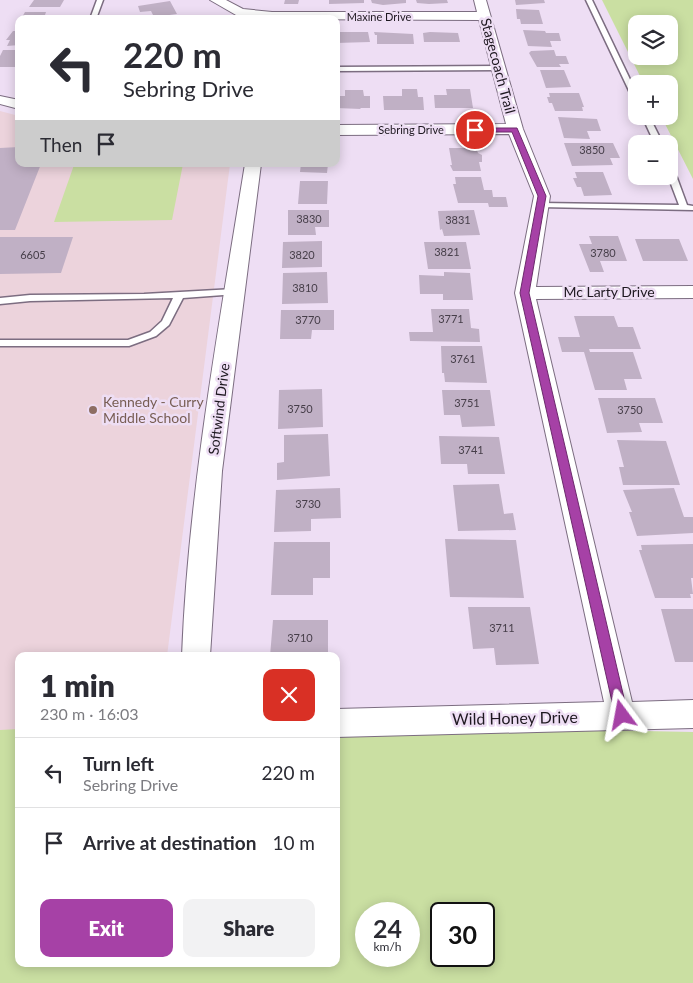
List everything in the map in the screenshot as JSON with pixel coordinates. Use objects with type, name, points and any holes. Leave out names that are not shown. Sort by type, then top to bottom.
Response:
[{"type":"street","name":"Maxine Drive","points":[[216,0],[240,12],[264,15]]},
{"type":"street","name":"Maxine Drive","points":[[298,15],[483,8]]},
{"type":"street","name":"Stagecoach Trail","points":[[483,8],[515,130],[542,196],[525,293],[622,715]]},
{"type":"street","points":[[0,100],[15,104]]},
{"type":"street","name":"Sebring Drive","points":[[340,130],[515,130]]},
{"type":"street","name":"Softwind Drive","points":[[196,652],[198,596],[219,396],[253,167]]},
{"type":"street","name":"Mc Larty Drive","points":[[525,293],[693,292]]},
{"type":"street","name":"Wild Honey Drive","points":[[340,723],[693,714]]},
{"type":"lane","points":[[94,15],[100,0]]},
{"type":"lane","points":[[589,0],[628,82]]},
{"type":"lane","points":[[340,69],[499,68]]},
{"type":"lane","points":[[676,185],[684,208]]},
{"type":"lane","points":[[540,205],[693,208]]},
{"type":"lane","points":[[0,301],[30,298],[144,297],[234,292]]},
{"type":"lane","points":[[0,343],[129,343],[153,334],[166,323],[180,294]]},
{"type":"shaded area","name":"Kennedy - Curry Middle School","points":[[0,111],[15,115],[15,167],[230,167],[168,652],[15,652],[15,746],[0,746]]},
{"type":"green space","points":[[602,0],[693,0],[693,179],[678,149],[678,135],[671,135],[666,125],[678,125],[678,75],[640,75],[634,65],[678,65],[678,15],[628,15],[628,52]]},
{"type":"green space","points":[[73,167],[182,167],[172,220],[54,222]]},
{"type":"green space","points":[[340,725],[693,732],[693,983],[0,983],[0,730],[15,729],[15,967],[340,967]]},
{"type":"building","points":[[34,0],[64,0],[60,7],[29,7]]},
{"type":"building","points":[[285,0],[299,0],[298,4],[284,4]]},
{"type":"building","points":[[329,0],[364,0],[364,3],[329,4]]},
{"type":"building","points":[[371,0],[406,0],[406,3],[383,5],[372,3]]},
{"type":"building","points":[[416,0],[447,0],[448,3],[417,3]]},
{"type":"building","points":[[515,0],[544,0],[545,3],[516,5]]},
{"type":"building","points":[[170,1],[177,14],[153,15],[151,11],[140,12],[138,6]]},
{"type":"building","points":[[516,9],[539,10],[543,24],[521,24],[520,19],[517,19]]},
{"type":"building","points":[[25,12],[46,12],[45,15],[23,15]]},
{"type":"building","points":[[523,30],[559,33],[561,41],[550,41],[552,47],[528,46]]},
{"type":"building","points":[[15,31],[15,45],[7,46],[10,40],[6,40]]},
{"type":"building","points":[[340,32],[368,32],[370,42],[340,43]]},
{"type":"building","points":[[374,32],[413,34],[414,44],[377,44],[377,35]]},
{"type":"building","points":[[423,33],[458,33],[460,42],[424,42]]},
{"type":"building","points":[[3,50],[15,50],[15,67],[0,67],[0,56]]},
{"type":"building","points":[[554,50],[556,56],[566,56],[569,64],[559,64],[561,67],[537,67],[529,53],[531,51]]},
{"type":"building","points":[[540,70],[564,70],[571,87],[546,88]]},
{"type":"building","points":[[402,89],[417,89],[418,97],[423,97],[424,110],[384,110],[383,96],[402,96]]},
{"type":"building","points":[[446,89],[470,89],[473,108],[435,108],[434,95],[447,95]]},
{"type":"building","points":[[345,90],[363,90],[364,96],[370,96],[370,108],[340,108],[340,96],[345,96]]},
{"type":"building","points":[[549,93],[579,93],[584,107],[582,107],[583,111],[555,111],[547,97],[550,97]]},
{"type":"building","points":[[558,117],[597,119],[601,131],[587,131],[590,139],[564,138]]},
{"type":"building","points":[[564,143],[613,143],[620,158],[610,158],[613,165],[572,166]]},
{"type":"building","points":[[15,147],[15,167],[40,167],[15,230],[0,230],[0,148]]},
{"type":"building","points":[[449,148],[476,148],[478,153],[482,155],[482,162],[479,162],[481,171],[453,171],[450,165],[452,165]]},
{"type":"building","points":[[301,167],[328,167],[327,173],[300,172]]},
{"type":"building","points":[[575,172],[603,172],[612,195],[584,196],[581,187],[577,187],[573,178],[577,178]]},
{"type":"building","points":[[455,177],[481,177],[484,190],[492,190],[493,197],[506,197],[508,207],[489,207],[488,203],[458,203],[453,184],[456,184]]},
{"type":"building","points":[[300,181],[328,181],[327,204],[298,204]]},
{"type":"building","points":[[288,210],[329,210],[329,227],[315,227],[316,235],[288,235]]},
{"type":"building","points":[[474,210],[480,235],[444,236],[442,229],[440,230],[438,211]]},
{"type":"building","points":[[589,236],[618,236],[627,261],[600,261],[604,272],[590,272],[579,244],[592,244]]},
{"type":"building","points":[[0,237],[73,237],[61,273],[0,274]]},
{"type":"building","points":[[635,239],[679,239],[688,261],[643,261]]},
{"type":"building","points":[[322,241],[322,267],[282,268],[283,242]]},
{"type":"building","points":[[424,242],[466,242],[471,269],[428,269]]},
{"type":"building","points":[[327,272],[328,303],[282,304],[283,273]]},
{"type":"building","points":[[444,272],[470,273],[473,300],[443,300],[443,294],[420,294],[419,275],[444,276]]},
{"type":"building","points":[[431,309],[469,309],[471,328],[479,329],[480,342],[410,341],[409,332],[433,332]]},
{"type":"building","points":[[281,310],[334,310],[334,330],[312,330],[311,339],[280,339]]},
{"type":"building","points":[[574,316],[614,316],[618,327],[633,327],[641,349],[589,349],[590,352],[633,352],[642,379],[624,379],[627,390],[595,390],[584,352],[562,352],[558,337],[580,337]]},
{"type":"building","points":[[441,346],[482,346],[487,383],[445,382],[444,373],[442,373]]},
{"type":"building","points":[[322,389],[323,427],[278,429],[279,390]]},
{"type":"building","points":[[442,390],[490,390],[495,426],[462,427],[460,415],[444,415]]},
{"type":"building","points":[[598,398],[655,398],[663,423],[639,423],[642,432],[607,433]]},
{"type":"building","points":[[328,434],[330,476],[277,480],[277,463],[284,462],[284,435]]},
{"type":"building","points":[[439,436],[499,437],[505,474],[468,474],[467,464],[441,464]]},
{"type":"building","points":[[617,440],[666,441],[680,485],[623,485],[619,467],[624,467]]},
{"type":"building","points":[[499,484],[504,514],[513,513],[516,530],[458,531],[453,485]]},
{"type":"building","points":[[340,488],[341,518],[311,519],[311,531],[274,532],[276,490]]},
{"type":"building","points":[[674,488],[684,517],[693,517],[693,533],[637,536],[629,512],[632,512],[623,490]]},
{"type":"building","points":[[445,539],[516,540],[524,598],[450,597]]},
{"type":"building","points":[[274,542],[330,542],[330,578],[313,578],[313,595],[271,595]]},
{"type":"building","points":[[693,544],[693,578],[691,578],[693,594],[690,594],[691,598],[655,598],[639,550],[642,550],[641,545]]},
{"type":"building","points":[[468,607],[530,607],[539,664],[496,665],[494,648],[473,649]]},
{"type":"building","points":[[661,609],[693,609],[693,662],[675,662]]},
{"type":"building","points":[[273,620],[328,620],[328,652],[270,652]]},
{"type":"place","name":"Kennedy - Curry Middle School","points":[[93,410]]},
{"type":"route","points":[[475,130],[515,130],[542,196],[525,293],[622,715]]}]
